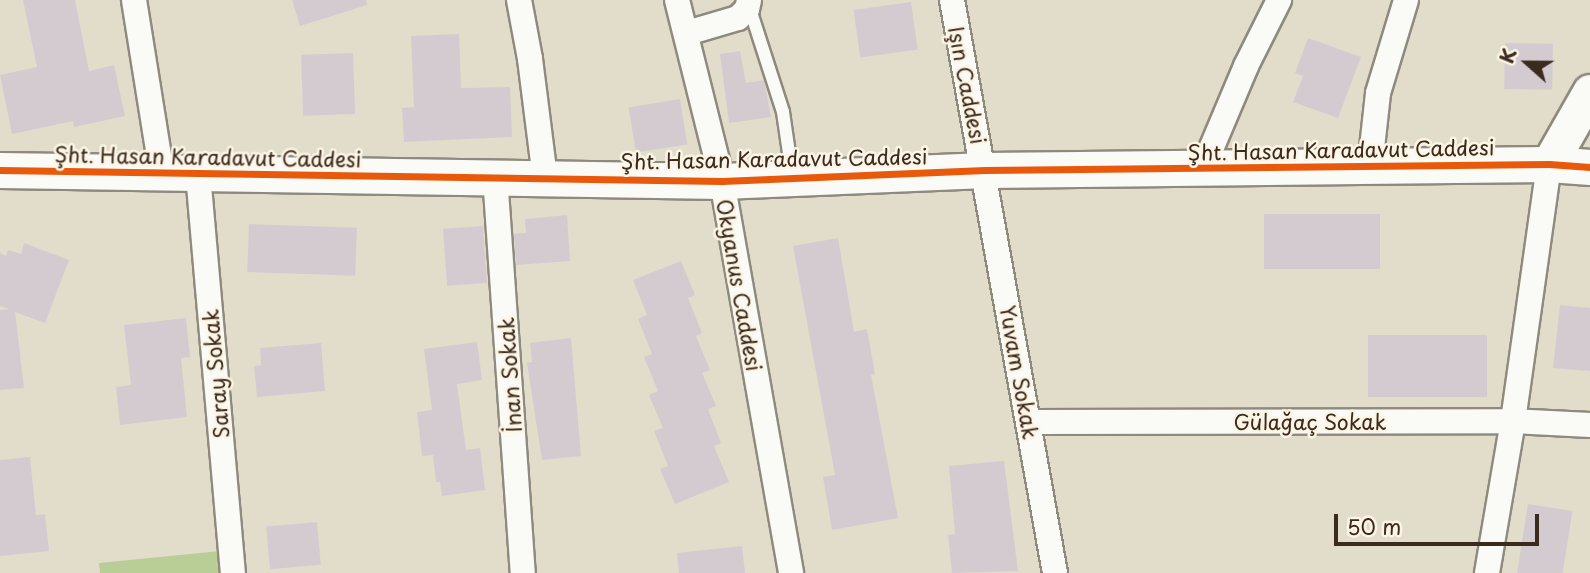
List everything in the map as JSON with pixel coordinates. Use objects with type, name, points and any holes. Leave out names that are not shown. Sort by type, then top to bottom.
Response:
[{"type":"street","points":[[134,0],[162,174]]},
{"type":"street","points":[[519,0],[530,59],[545,177]]},
{"type":"street","name":"Okyanus Caddesi","points":[[677,0],[722,181],[791,573]]},
{"type":"street","name":"Işın Caddesi","points":[[952,0],[985,170]]},
{"type":"street","points":[[1203,168],[1246,66],[1279,0]]},
{"type":"street","points":[[1370,166],[1378,93],[1406,0]]},
{"type":"street","points":[[687,33],[738,18],[749,2]]},
{"type":"street","points":[[1487,573],[1513,421],[1549,164],[1590,92]]},
{"type":"street","points":[[1549,164],[1590,159]]},
{"type":"street","points":[[1549,164],[1590,167]]},
{"type":"street","name":"Şht. Hasan Karadavut Caddesi","points":[[0,170],[722,181],[985,170],[1549,164]]},
{"type":"street","name":"Yuvam Sokak","points":[[985,170],[1055,573]]},
{"type":"street","name":"Saray Sokak","points":[[198,174],[233,573]]},
{"type":"street","name":"İnan Sokak","points":[[495,176],[523,573]]},
{"type":"street","name":"Gülağaç Sokak","points":[[1030,422],[1513,421],[1590,425]]},
{"type":"lane","points":[[749,2],[783,111],[792,178]]},
{"type":"green space","points":[[231,550],[233,573],[100,573],[99,563]]},
{"type":"building","points":[[23,0],[75,0],[89,71],[114,65],[125,116],[74,127],[73,121],[12,134],[0,75],[37,67]]},
{"type":"building","points":[[292,0],[366,0],[367,5],[300,26]]},
{"type":"building","points":[[911,2],[918,50],[860,58],[854,10]]},
{"type":"building","points":[[459,34],[461,88],[510,87],[512,137],[404,142],[402,108],[414,107],[411,36]]},
{"type":"building","points":[[1308,38],[1361,57],[1338,118],[1293,102],[1303,76],[1295,73]]},
{"type":"building","points":[[1505,43],[1553,44],[1552,90],[1504,89]]},
{"type":"building","points":[[740,51],[746,83],[764,80],[771,117],[729,123],[720,54]]},
{"type":"building","points":[[353,53],[355,114],[303,116],[301,55]]},
{"type":"building","points":[[680,99],[687,144],[636,153],[629,107]]},
{"type":"building","points":[[1264,214],[1380,214],[1380,269],[1264,269]]},
{"type":"building","points":[[567,215],[570,261],[516,265],[514,234],[526,233],[525,219]]},
{"type":"building","points":[[249,224],[357,228],[355,276],[247,272]]},
{"type":"building","points":[[483,226],[487,283],[447,286],[443,229]]},
{"type":"building","points":[[838,238],[854,332],[867,329],[875,374],[871,375],[898,518],[832,530],[823,477],[835,475],[793,246]]},
{"type":"building","points":[[24,243],[69,260],[45,323],[15,312],[24,388],[0,390],[0,310],[9,309],[0,306],[0,253],[6,256],[8,250],[21,254]]},
{"type":"building","points":[[681,261],[695,295],[688,298],[702,333],[696,336],[710,370],[702,373],[716,406],[708,409],[721,443],[714,446],[729,482],[675,504],[660,469],[668,466],[654,431],[663,428],[649,395],[658,391],[644,357],[652,354],[638,319],[647,315],[633,280]]},
{"type":"building","points":[[1560,305],[1590,308],[1590,371],[1553,368]]},
{"type":"building","points":[[186,318],[190,357],[181,358],[187,417],[120,425],[116,387],[131,385],[124,325]]},
{"type":"building","points":[[1368,335],[1487,335],[1487,397],[1368,397]]},
{"type":"building","points":[[571,338],[581,456],[542,460],[527,363],[532,362],[530,343]]},
{"type":"building","points":[[477,342],[482,380],[457,384],[466,450],[480,448],[485,490],[442,496],[440,482],[436,482],[433,455],[422,456],[417,412],[432,410],[424,349]]},
{"type":"building","points":[[321,343],[325,391],[257,397],[254,366],[261,365],[260,348]]},
{"type":"building","points":[[30,457],[36,515],[45,514],[49,551],[0,556],[0,460]]},
{"type":"building","points":[[1004,461],[1018,571],[952,573],[948,535],[955,534],[949,466]]},
{"type":"building","points":[[1528,504],[1572,511],[1563,573],[1517,573]]},
{"type":"building","points":[[317,522],[321,565],[270,569],[266,526]]},
{"type":"building","points":[[742,546],[745,573],[679,573],[677,553]]},
{"type":"cycle path","points":[[0,170],[722,181],[985,170],[1549,164],[1590,167]]}]
